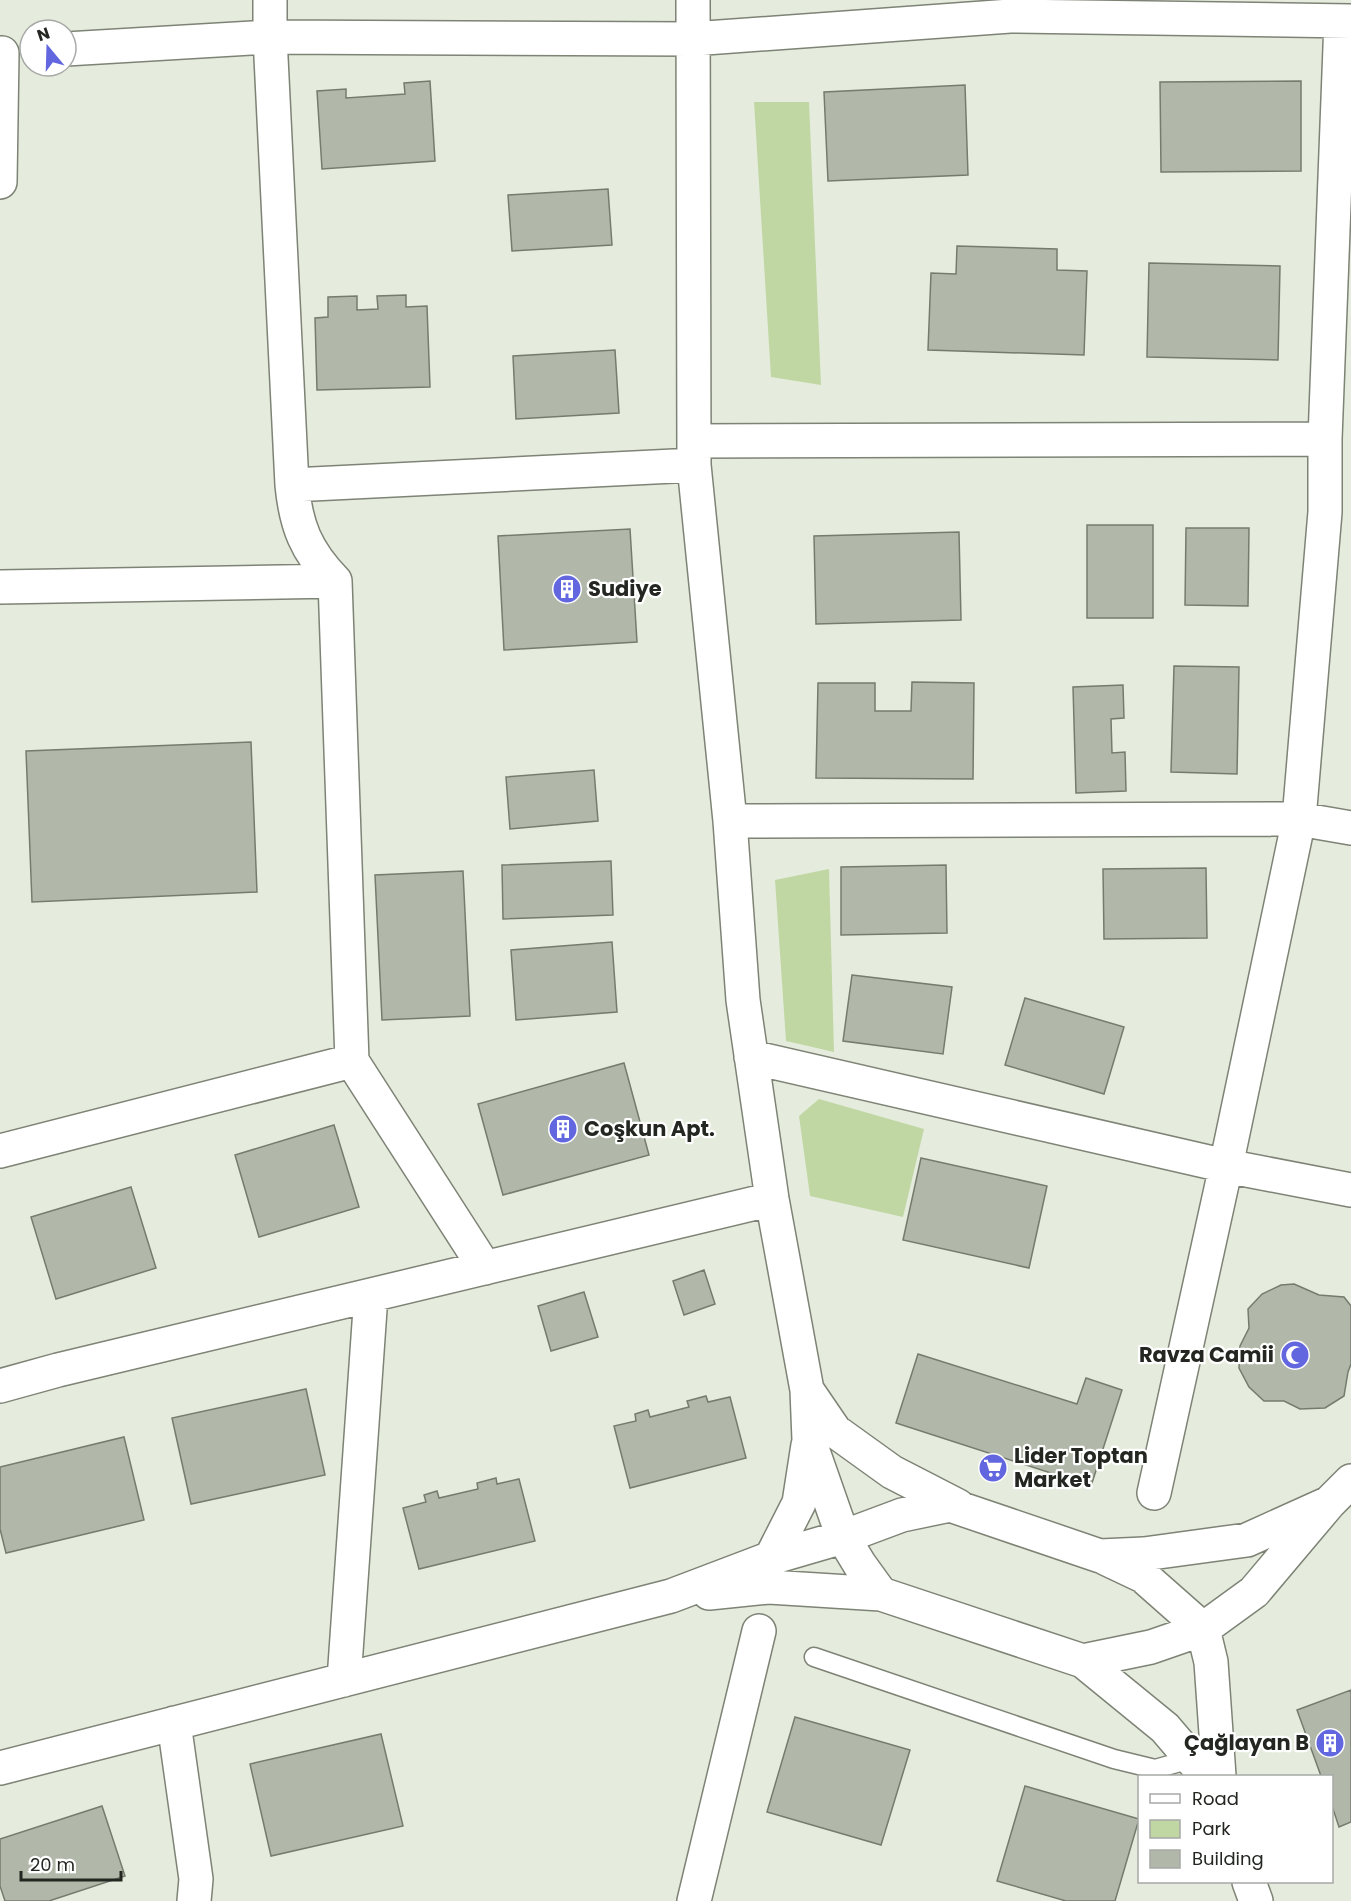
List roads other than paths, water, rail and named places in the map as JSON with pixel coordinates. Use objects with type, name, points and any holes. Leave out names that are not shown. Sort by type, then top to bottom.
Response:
[{"type":"street","points":[[270,0],[292,485],[295,511],[309,547],[318,563],[335,581],[352,1061],[485,1268]]},
{"type":"street","points":[[693,0],[694,453],[730,822],[743,1000],[772,1199],[807,1390],[808,1440],[799,1503],[771,1557]]},
{"type":"street","points":[[78,48],[270,37],[692,39],[1010,16],[1346,21],[1325,439],[1338,514],[1299,819],[1154,1493]]},
{"type":"street","points":[[0,182],[11,53]]},
{"type":"street","points":[[292,485],[694,453],[1325,439]]},
{"type":"street","points":[[0,587],[335,581]]},
{"type":"street","points":[[730,822],[1299,819],[1351,828]]},
{"type":"street","points":[[751,1057],[1226,1166],[1351,1190]]},
{"type":"street","points":[[0,1151],[352,1061]]},
{"type":"street","points":[[0,1386],[58,1370],[772,1199]]},
{"type":"street","points":[[344,1680],[371,1295]]},
{"type":"street","points":[[807,1390],[835,1431],[892,1472],[958,1506],[1101,1556],[1143,1576],[1203,1629],[1212,1662],[1219,1775]]},
{"type":"street","points":[[808,1440],[843,1537],[881,1593]]},
{"type":"street","points":[[1101,1556],[1144,1554],[1247,1540],[1340,1492]]},
{"type":"street","points":[[1083,1661],[1151,1647],[1203,1629],[1254,1592],[1340,1492]]},
{"type":"street","points":[[0,1768],[671,1596],[771,1557],[843,1537],[902,1515],[950,1505],[958,1506]]},
{"type":"street","points":[[671,1596],[769,1587],[881,1593],[1083,1661],[1165,1728],[1198,1768]]},
{"type":"street","points":[[694,1901],[759,1631]]},
{"type":"street","points":[[174,1723],[196,1880],[194,1901]]},
{"type":"street","points":[[1251,1883],[1256,1901]]},
{"type":"lane","points":[[814,1657],[1114,1759],[1155,1769],[1198,1768]]},
{"type":"place","name":"Sudiye","points":[[567,589]]},
{"type":"place","name":"Coşkun Apt.","points":[[563,1129]]},
{"type":"place","name":"Ravza Camii","points":[[1295,1355]]},
{"type":"place","name":"Lider Toptan Market","points":[[993,1468]]},
{"type":"place","name":"Çağlayan B","points":[[1330,1743]]}]
